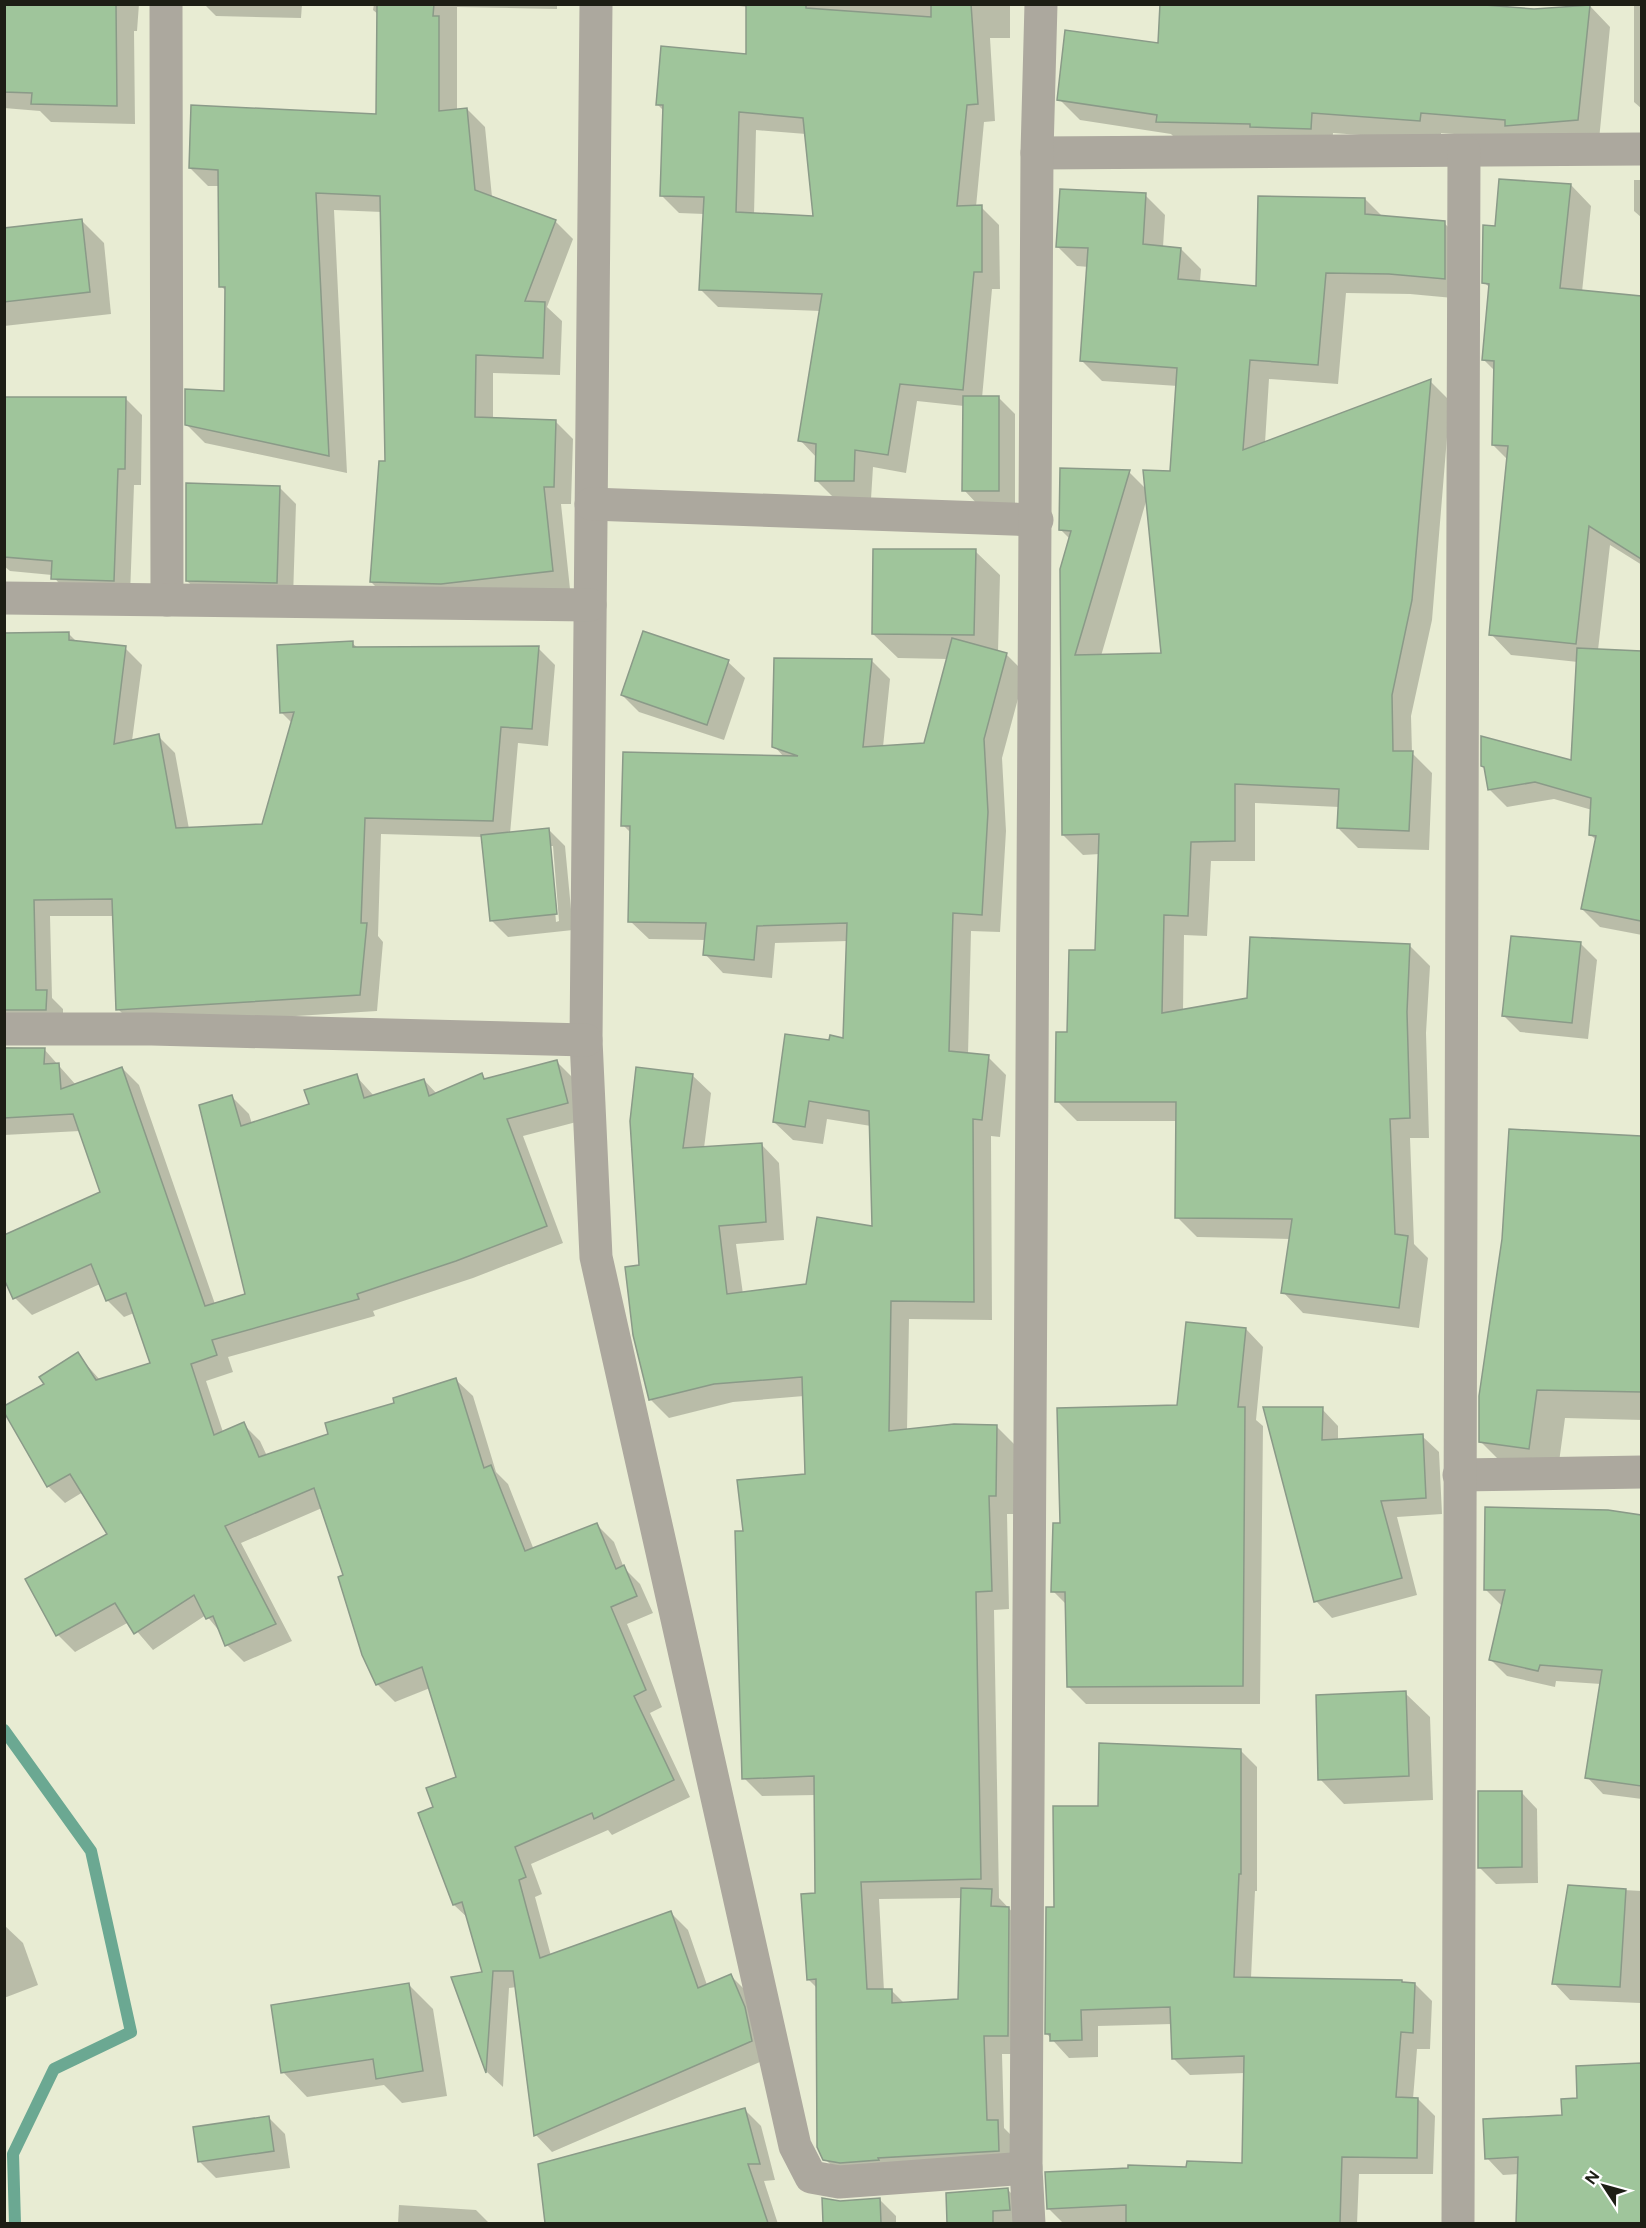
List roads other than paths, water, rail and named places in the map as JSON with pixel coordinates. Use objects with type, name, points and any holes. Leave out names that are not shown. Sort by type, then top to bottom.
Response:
[{"type":"street","points":[[166,4],[167,600]]},
{"type":"street","points":[[596,4],[586,1040],[596,1257],[795,2146],[811,2177],[839,2182],[1026,2168]]},
{"type":"street","points":[[1029,2223],[1026,2168],[1038,153],[1041,4]]},
{"type":"street","points":[[1038,153],[1641,149]]},
{"type":"street","points":[[1458,2223],[1464,151]]},
{"type":"street","points":[[591,504],[1037,520]]},
{"type":"street","points":[[4,598],[590,605]]},
{"type":"street","points":[[4,1029],[152,1029],[586,1040]]},
{"type":"street","points":[[1459,1474],[1641,1473]]},
{"type":"waterway","points":[[4,1730],[91,1851],[131,2032],[54,2069],[13,2154],[15,2224]]}]
